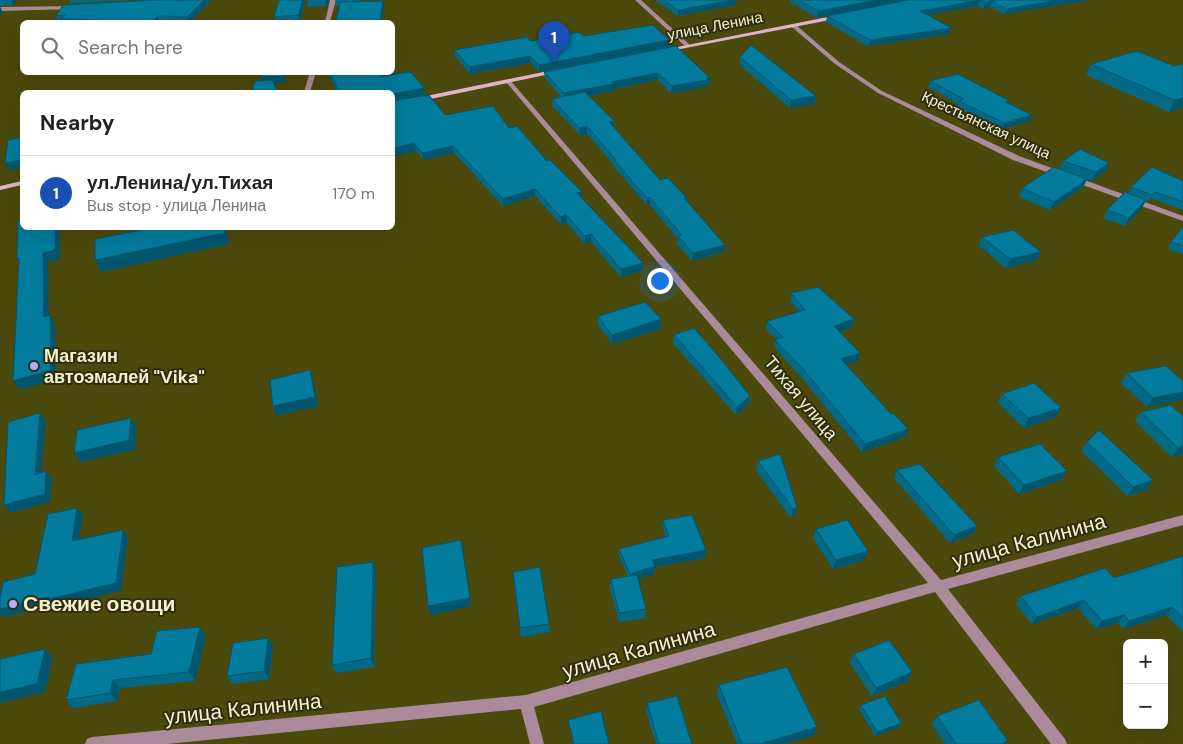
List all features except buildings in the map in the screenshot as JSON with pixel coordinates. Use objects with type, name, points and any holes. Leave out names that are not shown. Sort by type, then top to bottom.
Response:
[{"type":"main road","name":"улица Ленина","points":[[659,51],[850,15]]},
{"type":"main road","points":[[395,104],[564,69]]},
{"type":"main road","points":[[0,188],[20,183]]},
{"type":"street","points":[[328,20],[333,0]]},
{"type":"street","points":[[638,0],[688,45]]},
{"type":"street","points":[[0,9],[76,6]]},
{"type":"street","name":"Крестьянская улица","points":[[794,26],[836,63],[880,92],[1016,158],[1183,219]]},
{"type":"street","points":[[308,90],[312,75]]},
{"type":"street","name":"Тихая улица","points":[[508,80],[938,586],[1060,744]]},
{"type":"street","name":"улица Калинина","points":[[92,744],[526,702],[938,586],[1183,520]]},
{"type":"street","points":[[526,702],[536,744]]},
{"type":"place","name":"ул.Ленина/ул.Тихая","points":[[554,62]]},
{"type":"place","name":"Магазин автоэмалей \"Vika\"","points":[[34,366]]},
{"type":"place","name":"Свежие овощи","points":[[13,604]]}]
